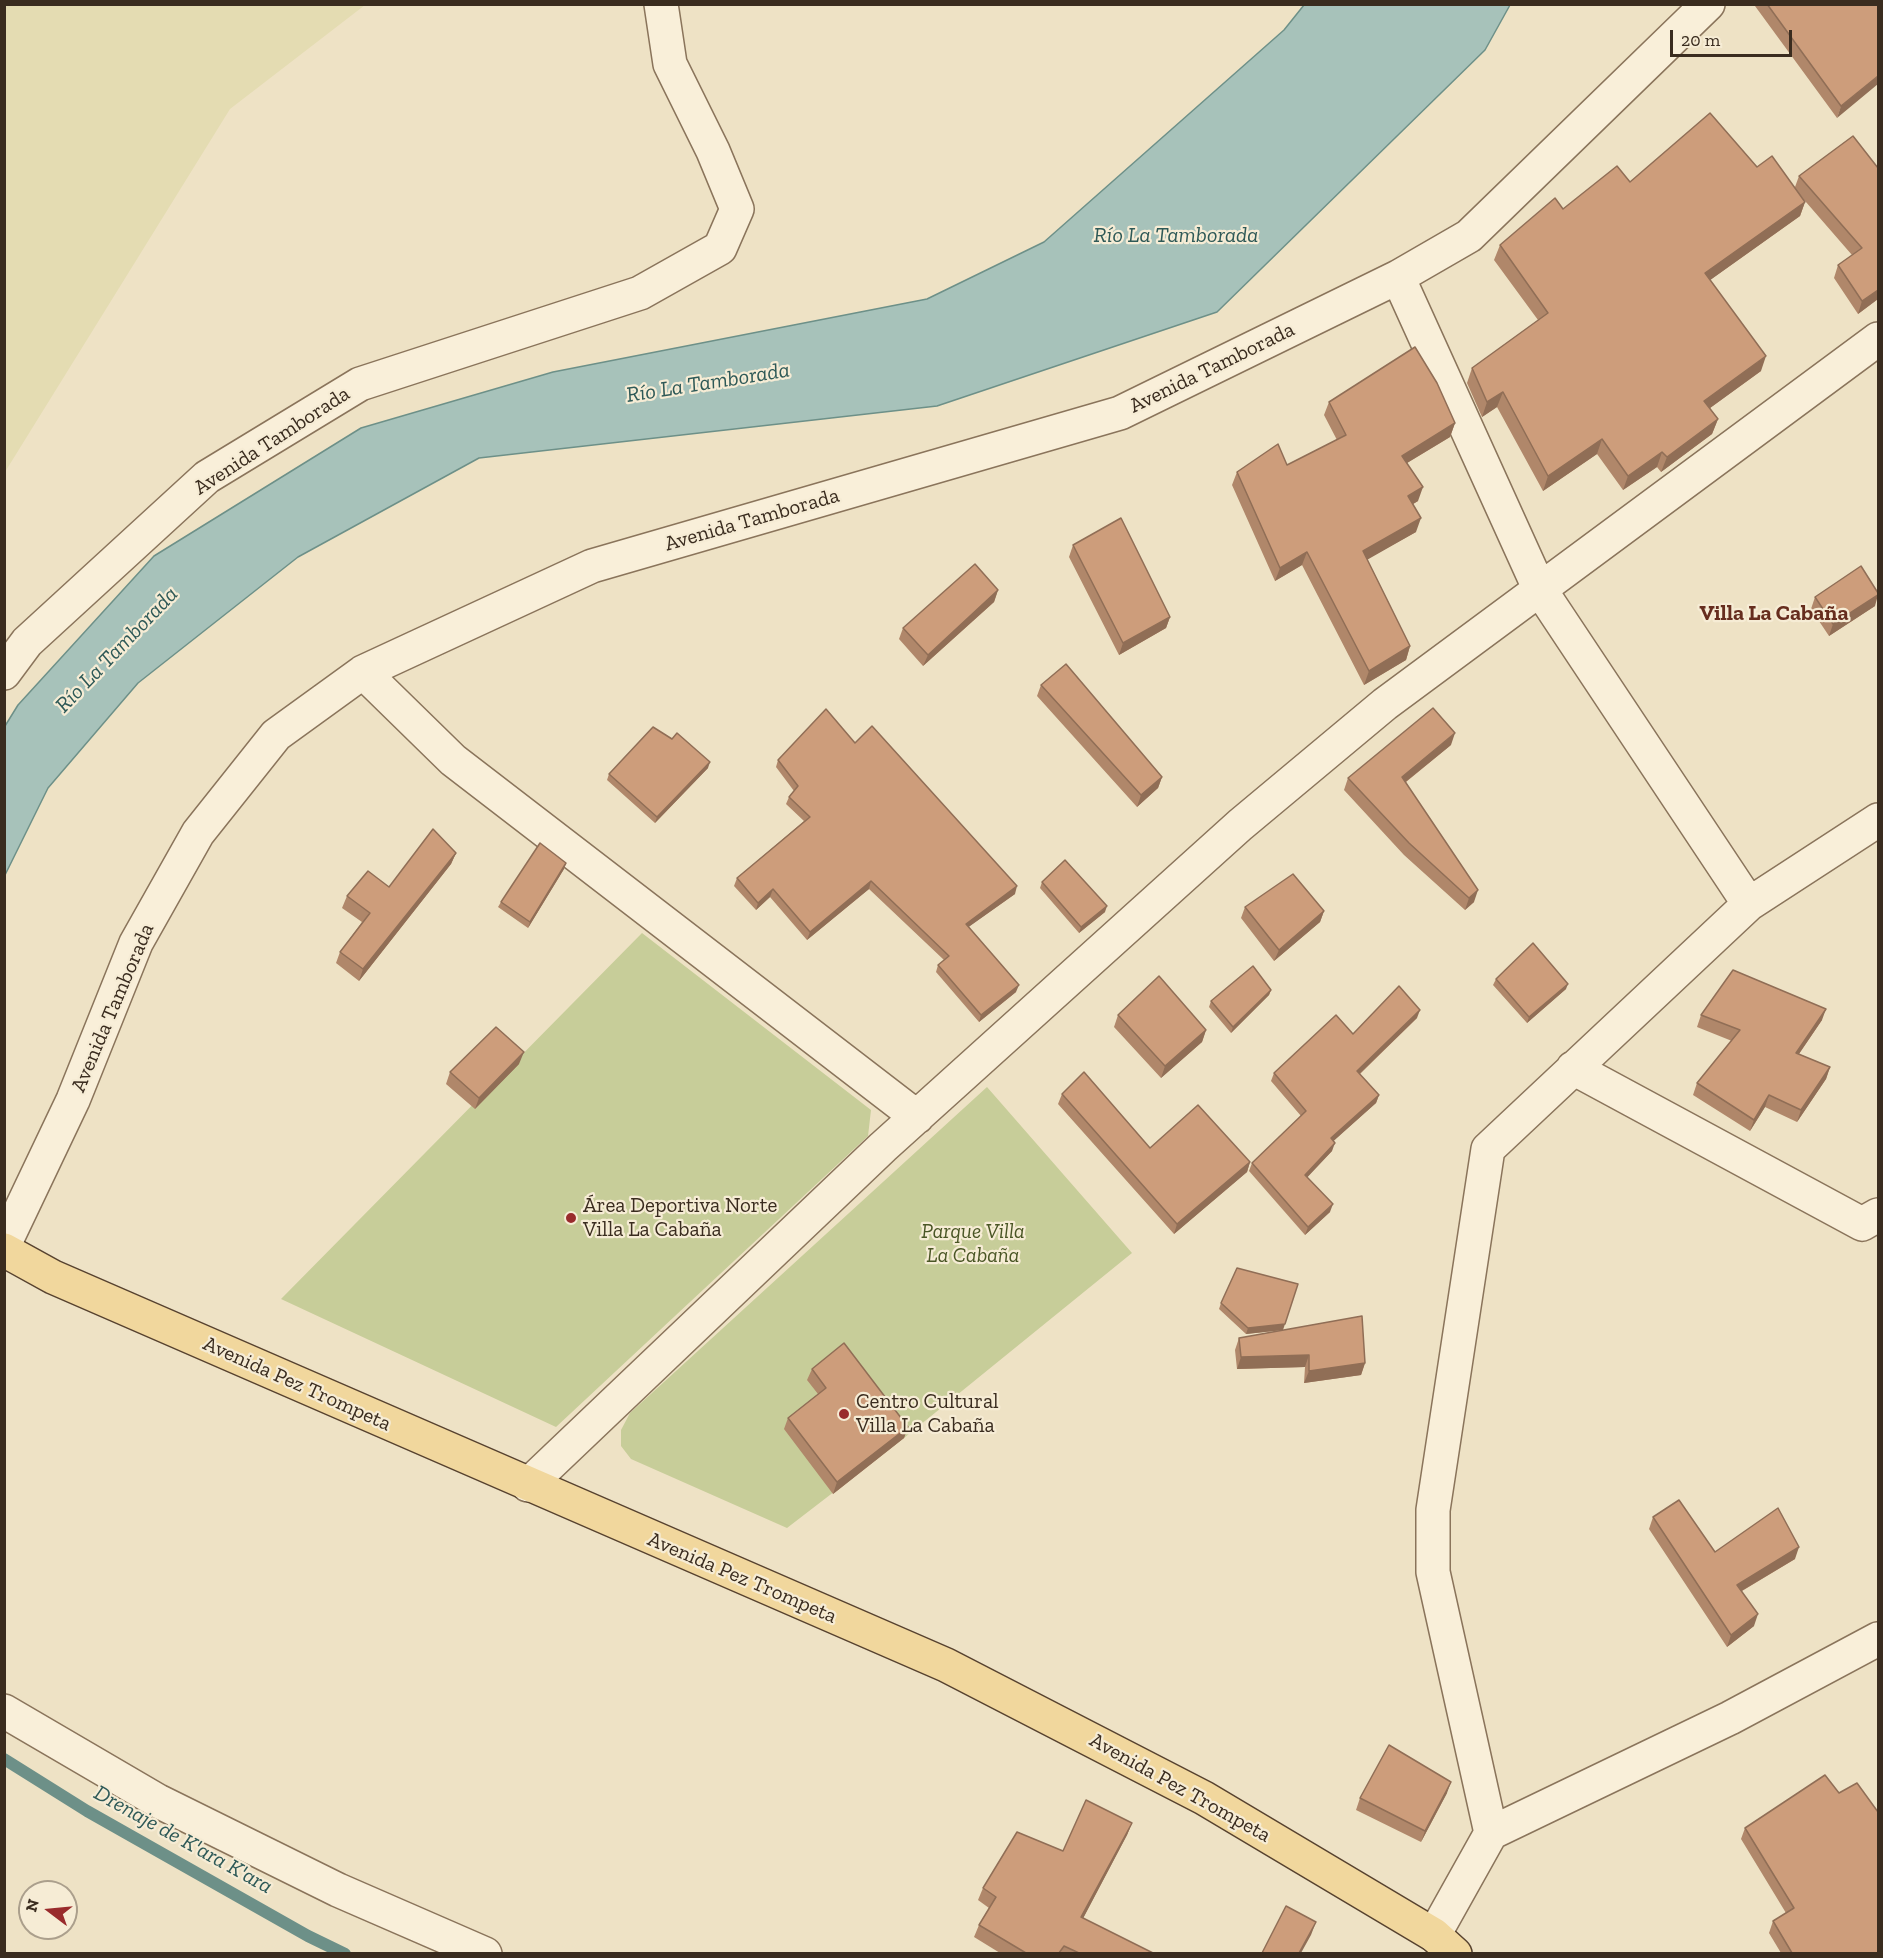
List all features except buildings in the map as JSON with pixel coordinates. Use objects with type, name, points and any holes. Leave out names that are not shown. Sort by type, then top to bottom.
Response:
[{"type":"main road","name":"Avenida Pez Trompeta","points":[[4,1250],[53,1277],[946,1665],[1204,1798],[1445,1944]]},
{"type":"street","name":"Avenida Tamborada","points":[[4,673],[27,642],[207,477],[360,384],[640,293],[720,248],[736,209],[712,151],[670,63],[661,4]]},
{"type":"street","name":"Avenida Tamborada","points":[[4,1245],[73,1100],[136,943],[198,833],[276,735],[363,672],[592,566],[1120,413],[1398,277],[1469,236],[1708,4]]},
{"type":"street","points":[[1398,277],[1539,588],[1749,904]]},
{"type":"street","points":[[528,1485],[917,1117],[1240,825],[1385,704],[1878,339]]},
{"type":"street","points":[[363,672],[453,760],[917,1117]]},
{"type":"street","points":[[1445,1944],[1491,1833],[1432,1572],[1433,1510],[1488,1149],[1749,904],[1878,820]]},
{"type":"street","points":[[1573,1068],[1862,1224],[1878,1215]]},
{"type":"street","points":[[1491,1833],[1730,1718],[1878,1639]]},
{"type":"street","points":[[4,1711],[158,1801],[338,1890],[485,1953]]},
{"type":"shaded area","points":[[5,4],[365,5],[230,109],[5,472]]},
{"type":"green space","name":"Área Deportiva Norte Villa La Cabaña","points":[[642,933],[871,1110],[868,1136],[556,1427],[281,1299]]},
{"type":"green space","name":"Parque Villa La Cabaña","points":[[987,1087],[1132,1253],[904,1438],[787,1528],[631,1459],[621,1446],[621,1430],[630,1413]]},
{"type":"water","name":"Río La Tamborada","points":[[1304,5],[1510,5],[1485,50],[1217,312],[937,406],[479,458],[298,557],[138,683],[48,788],[5,875],[5,726],[18,705],[154,556],[361,428],[553,372],[927,299],[1044,242],[1284,30]]},
{"type":"waterway","name":"Drenaje de K'ara K'ara","points":[[4,1759],[87,1811],[308,1936],[345,1954]]},
{"type":"place","name":"Área Deportiva Norte Villa La Cabaña","points":[[571,1218]]},
{"type":"place","name":"Centro Cultural Villa La Cabaña","points":[[844,1414]]},
{"type":"district","name":"Villa La Cabaña","points":[[1774,614]]}]
